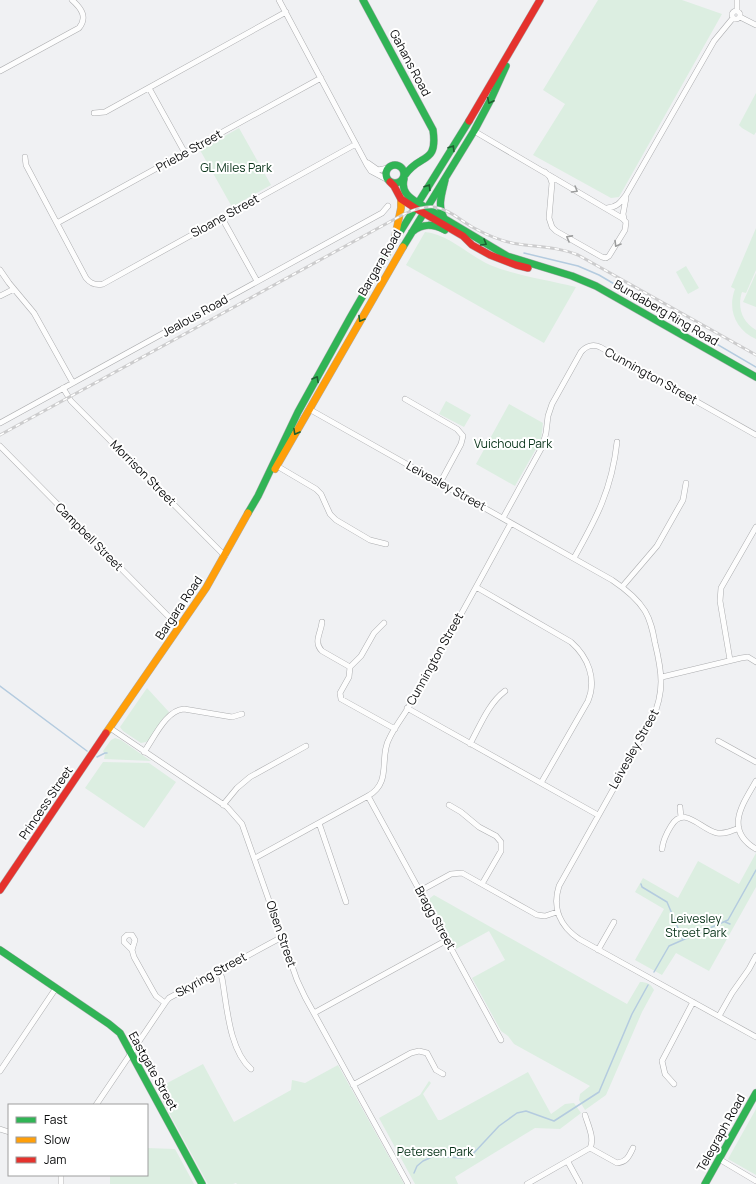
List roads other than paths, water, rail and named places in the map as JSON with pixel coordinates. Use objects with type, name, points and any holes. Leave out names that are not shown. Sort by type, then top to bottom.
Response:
[{"type":"main road","name":"Gahans Road","points":[[363,0],[431,126],[434,138]]},
{"type":"main road","name":"Bargara Road","points":[[275,465],[302,405],[392,245],[518,40],[540,0]]},
{"type":"main road","name":"Bargara Road","points":[[110,728],[180,627],[225,556],[275,465],[412,232],[474,131],[491,99],[518,40]]},
{"type":"main road","points":[[466,126],[474,131]]},
{"type":"main road","points":[[392,245],[401,208],[401,199],[394,186],[386,176],[388,168],[393,165],[412,162],[426,154],[433,145],[434,138]]},
{"type":"main road","points":[[389,181],[396,184],[404,177],[409,169],[427,158],[435,146],[434,138]]},
{"type":"main road","points":[[398,165],[403,169],[404,192],[416,206]]},
{"type":"main road","points":[[445,180],[440,208],[441,214],[446,220]]},
{"type":"main road","points":[[401,199],[416,206]]},
{"type":"main road","name":"Bundaberg Ring Road","points":[[416,206],[463,236],[472,245],[490,255],[516,265],[542,271],[562,273]]},
{"type":"main road","name":"Bundaberg Ring Road","points":[[425,211],[446,220],[508,256],[562,273],[596,286],[756,377]]},
{"type":"main road","points":[[412,232],[421,225],[428,224],[440,228],[472,245]]},
{"type":"main road","points":[[302,405],[309,409]]},
{"type":"main road","name":"Princess Street","points":[[0,890],[110,728]]},
{"type":"main road","name":"Eastgate Street","points":[[0,950],[117,1030],[202,1184]]},
{"type":"main road","name":"Telegraph Road","points":[[705,1184],[756,1093]]},
{"type":"street","points":[[0,71],[79,28],[83,22],[83,12],[72,0]]},
{"type":"street","points":[[279,0],[363,158],[370,169],[389,181]]},
{"type":"street","points":[[606,208],[616,206],[626,195],[714,41],[733,18],[732,14],[736,11],[737,0]]},
{"type":"street","points":[[736,11],[739,13],[740,17],[756,25]]},
{"type":"street","points":[[94,113],[105,112],[286,12]]},
{"type":"street","points":[[733,18],[736,19],[740,17]]},
{"type":"street","name":"Priebe Street","points":[[57,223],[321,78]]},
{"type":"street","points":[[149,88],[185,153]]},
{"type":"street","points":[[474,131],[620,216],[625,221]]},
{"type":"street","name":"Sloane Street","points":[[57,223],[86,278],[94,284],[99,285],[356,144]]},
{"type":"street","points":[[25,157],[26,165],[57,223]]},
{"type":"street","points":[[363,158],[376,169],[380,170],[388,168]]},
{"type":"street","points":[[545,172],[550,177],[552,182],[549,218],[552,227],[556,231],[602,257],[606,258],[611,255],[625,230],[626,224],[623,214],[626,195]]},
{"type":"street","name":"Jealous Road","points":[[0,423],[382,212],[388,206]]},
{"type":"street","points":[[222,218],[257,281]]},
{"type":"street","points":[[0,270],[34,313],[73,383]]},
{"type":"street","points":[[0,296],[14,289]]},
{"type":"street","name":"Cunnington Street","points":[[503,518],[542,446],[552,404],[581,352],[588,344],[597,346],[756,435]]},
{"type":"street","name":"Morrison Street","points":[[63,388],[71,401],[225,556]]},
{"type":"street","points":[[405,399],[457,429],[463,436],[461,444],[440,483]]},
{"type":"street","name":"Leivesley Street","points":[[309,409],[612,580],[637,601],[648,617],[653,630],[662,677],[661,696],[654,716],[559,886],[556,898],[557,912]]},
{"type":"street","points":[[574,558],[595,520],[608,488],[617,442]]},
{"type":"street","name":"Campbell Street","points":[[0,446],[169,618],[180,627]]},
{"type":"street","points":[[275,465],[316,489],[321,494],[330,514],[336,520],[370,540],[386,544]]},
{"type":"street","points":[[622,587],[657,546],[683,500],[686,483]]},
{"type":"street","name":"Cunnington Street","points":[[255,858],[377,790],[382,782],[386,748],[389,739],[408,708],[511,523]]},
{"type":"street","points":[[730,660],[720,593],[721,588],[756,527]]},
{"type":"street","points":[[476,587],[571,642],[583,655],[590,669],[592,689],[589,699],[541,783]]},
{"type":"street","points":[[322,622],[317,642],[319,647],[322,651],[350,667]]},
{"type":"street","points":[[384,623],[374,633],[361,656],[350,667],[349,677],[340,694],[342,699],[395,729]]},
{"type":"street","points":[[662,677],[748,657],[756,662]]},
{"type":"street","points":[[470,744],[493,703],[505,692]]},
{"type":"street","points":[[408,708],[598,815]]},
{"type":"street","points":[[144,752],[168,716],[178,710],[184,709],[232,717],[242,714]]},
{"type":"street","name":"Olsen Street","points":[[110,728],[223,804],[242,824],[298,980],[314,1014],[408,1184]]},
{"type":"street","points":[[718,741],[756,762]]},
{"type":"street","points":[[223,804],[237,788],[250,777],[306,746]]},
{"type":"street","points":[[756,781],[740,809],[738,818],[739,828],[747,843],[756,849]]},
{"type":"street","name":"Bragg Street","points":[[368,796],[501,1040]]},
{"type":"street","points":[[449,805],[504,842],[501,851],[482,884]]},
{"type":"street","points":[[680,808],[681,817]]},
{"type":"street","points":[[662,849],[663,840],[671,825],[681,817],[688,817],[718,833],[728,832],[739,828]]},
{"type":"street","points":[[319,823],[346,902]]},
{"type":"street","points":[[420,891],[454,873],[462,873],[537,915],[545,916],[557,912],[569,931],[579,939],[756,1037]]},
{"type":"street","points":[[598,950],[614,922]]},
{"type":"street","name":"Skyring Street","points":[[97,1104],[165,1003],[174,994],[282,937]]},
{"type":"street","points":[[314,1014],[447,940]]},
{"type":"street","points":[[132,950],[134,957],[156,996],[165,1003]]},
{"type":"street","points":[[719,1016],[756,956]]},
{"type":"street","points":[[219,971],[222,978],[235,1047],[242,1060],[251,1069]]},
{"type":"street","points":[[0,1072],[56,988]]},
{"type":"street","points":[[674,1084],[665,1074],[662,1061],[693,1002]]},
{"type":"street","points":[[354,1085],[411,1053],[419,1051],[427,1053],[436,1070],[443,1074]]},
{"type":"street","points":[[527,1184],[568,1162],[590,1148],[592,1140],[585,1115]]},
{"type":"street","points":[[590,1148],[617,1164],[627,1160],[633,1148]]},
{"type":"street","points":[[719,1159],[756,1181]]},
{"type":"street","points":[[568,1162],[580,1184]]},
{"type":"waterway","points":[[524,253],[578,266],[599,275],[756,367]]},
{"type":"waterway","points":[[0,686],[87,751]]},
{"type":"waterway","points":[[97,757],[107,753]]},
{"type":"waterway","points":[[654,972],[669,946],[728,920],[756,870]]},
{"type":"waterway","points":[[641,884],[642,887],[667,902],[683,940]]},
{"type":"waterway","points":[[725,922],[730,924]]},
{"type":"waterway","points":[[414,1173],[417,1166],[423,1161],[434,1156],[461,1158],[471,1156],[499,1126],[517,1113],[526,1111],[554,1121],[599,1092],[632,1014],[648,985]]},
{"type":"railway","points":[[0,435],[404,214],[426,207],[434,207],[445,210],[474,228],[501,240],[518,244],[556,249],[578,255],[756,355]]},
{"type":"park label","name":"GL Miles Park","points":[[236,168]]},
{"type":"park label","name":"Vuichoud Park","points":[[513,444]]},
{"type":"park label","name":"Leivesley Street Park","points":[[696,926]]},
{"type":"park label","name":"Petersen Park","points":[[435,1152]]}]
